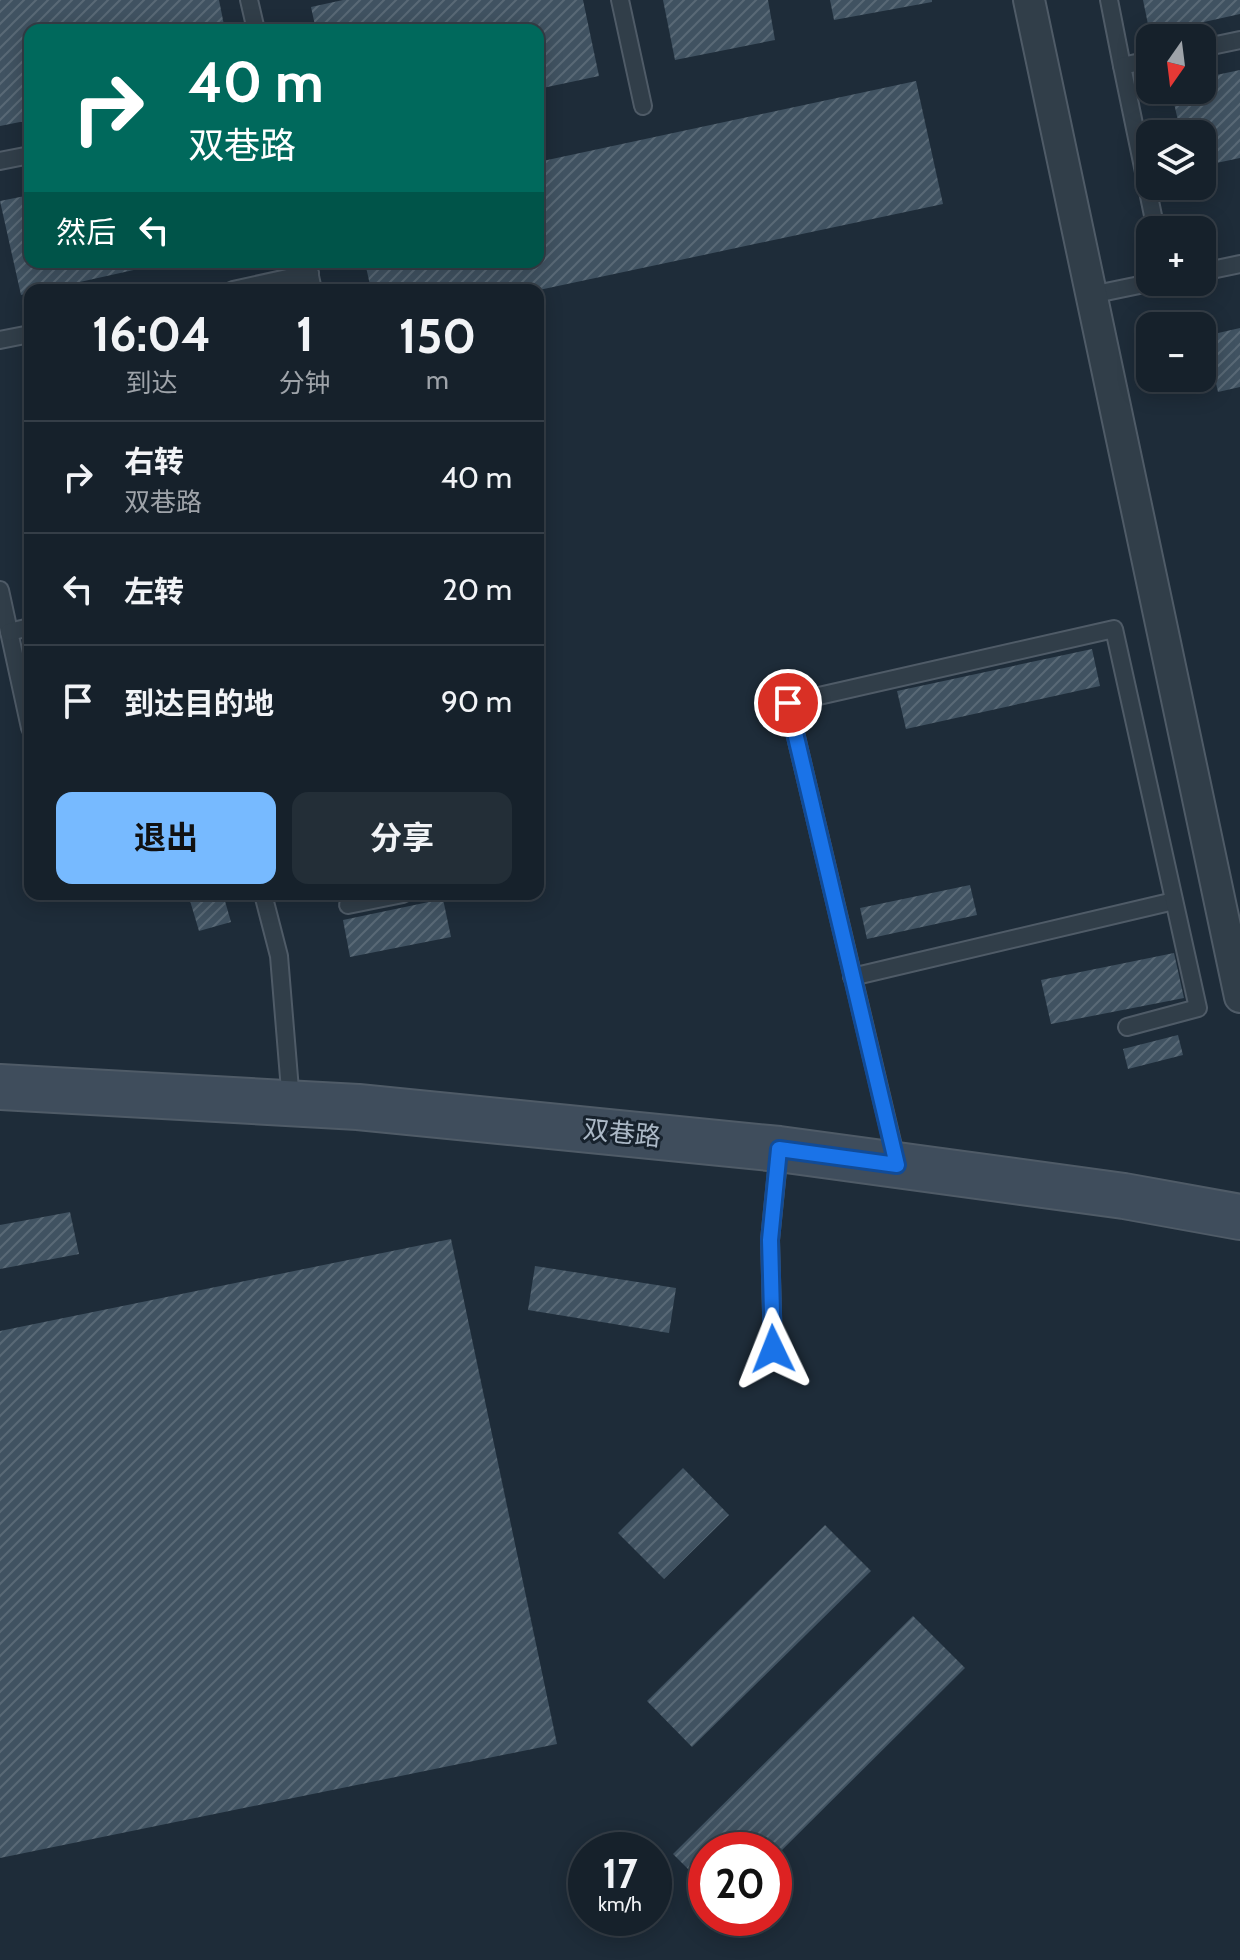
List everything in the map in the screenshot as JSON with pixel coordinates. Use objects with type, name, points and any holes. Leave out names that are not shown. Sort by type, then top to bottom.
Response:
[{"type":"main road","name":"双巷路","points":[[0,1087],[358,1107],[779,1149],[1124,1196],[1240,1217]]},
{"type":"street","points":[[1029,0],[1240,997]]},
{"type":"lane","points":[[249,0],[255,24]]},
{"type":"lane","points":[[620,0],[643,106]]},
{"type":"lane","points":[[1109,0],[1153,216]]},
{"type":"lane","points":[[1216,45],[1240,40]]},
{"type":"lane","points":[[1122,66],[1136,63]]},
{"type":"lane","points":[[0,161],[24,156]]},
{"type":"lane","points":[[1216,269],[1240,264]]},
{"type":"lane","points":[[264,284],[310,275]]},
{"type":"lane","points":[[1091,295],[1136,286]]},
{"type":"lane","points":[[0,340],[24,335]]},
{"type":"lane","points":[[0,590],[24,701]]},
{"type":"lane","points":[[9,632],[24,628]]},
{"type":"lane","points":[[897,1165],[788,703],[1114,629],[1198,1008],[1127,1027]]},
{"type":"lane","points":[[265,900],[279,956],[292,1104]]},
{"type":"lane","points":[[348,905],[373,900]]},
{"type":"lane","points":[[852,977],[1174,901]]},
{"type":"lane","points":[[773,1349],[770,1240],[779,1149]]},
{"type":"building","points":[[0,0],[219,0],[224,24],[24,24],[24,121],[0,126]]},
{"type":"building","points":[[343,0],[583,0],[599,76],[544,88],[544,24],[315,24],[311,7]]},
{"type":"building","points":[[663,0],[768,0],[775,40],[675,60]]},
{"type":"building","points":[[830,0],[932,0],[932,2],[834,20]]},
{"type":"building","points":[[1143,0],[1240,0],[1240,14],[1195,24],[1148,24]]},
{"type":"building","points":[[1240,70],[1240,158],[1216,163],[1216,120],[1178,120],[1174,104],[1216,104],[1216,75]]},
{"type":"building","points":[[916,81],[943,204],[544,289],[544,284],[370,284],[366,268],[544,268],[544,161]]},
{"type":"building","points":[[24,196],[24,268],[143,268],[71,284],[24,284],[24,294],[21,295],[0,201]]},
{"type":"building","points":[[1240,328],[1240,387],[1218,392],[1216,333]]},
{"type":"building","points":[[1092,649],[1100,686],[906,729],[897,691]]},
{"type":"building","points":[[970,885],[977,915],[867,939],[860,908]]},
{"type":"building","points":[[190,900],[225,900],[231,922],[199,931]]},
{"type":"building","points":[[443,900],[451,937],[350,957],[343,920]]},
{"type":"building","points":[[1174,953],[1184,998],[1051,1024],[1041,980]]},
{"type":"building","points":[[1178,1035],[1183,1055],[1128,1069],[1123,1049]]},
{"type":"building","points":[[70,1212],[79,1254],[0,1269],[0,1225]]},
{"type":"building","points":[[451,1239],[557,1744],[0,1858],[0,1331]]},
{"type":"building","points":[[535,1266],[676,1288],[669,1333],[528,1310]]},
{"type":"building","points":[[683,1468],[729,1515],[664,1579],[618,1533]]},
{"type":"building","points":[[825,1525],[871,1571],[692,1747],[647,1701]]},
{"type":"building","points":[[913,1616],[965,1668],[792,1840],[792,1832],[695,1832]]},
{"type":"building","points":[[688,1839],[688,1869],[673,1854]]},
{"type":"route","points":[[773,1349],[770,1240],[779,1149],[897,1165],[788,703]]}]
